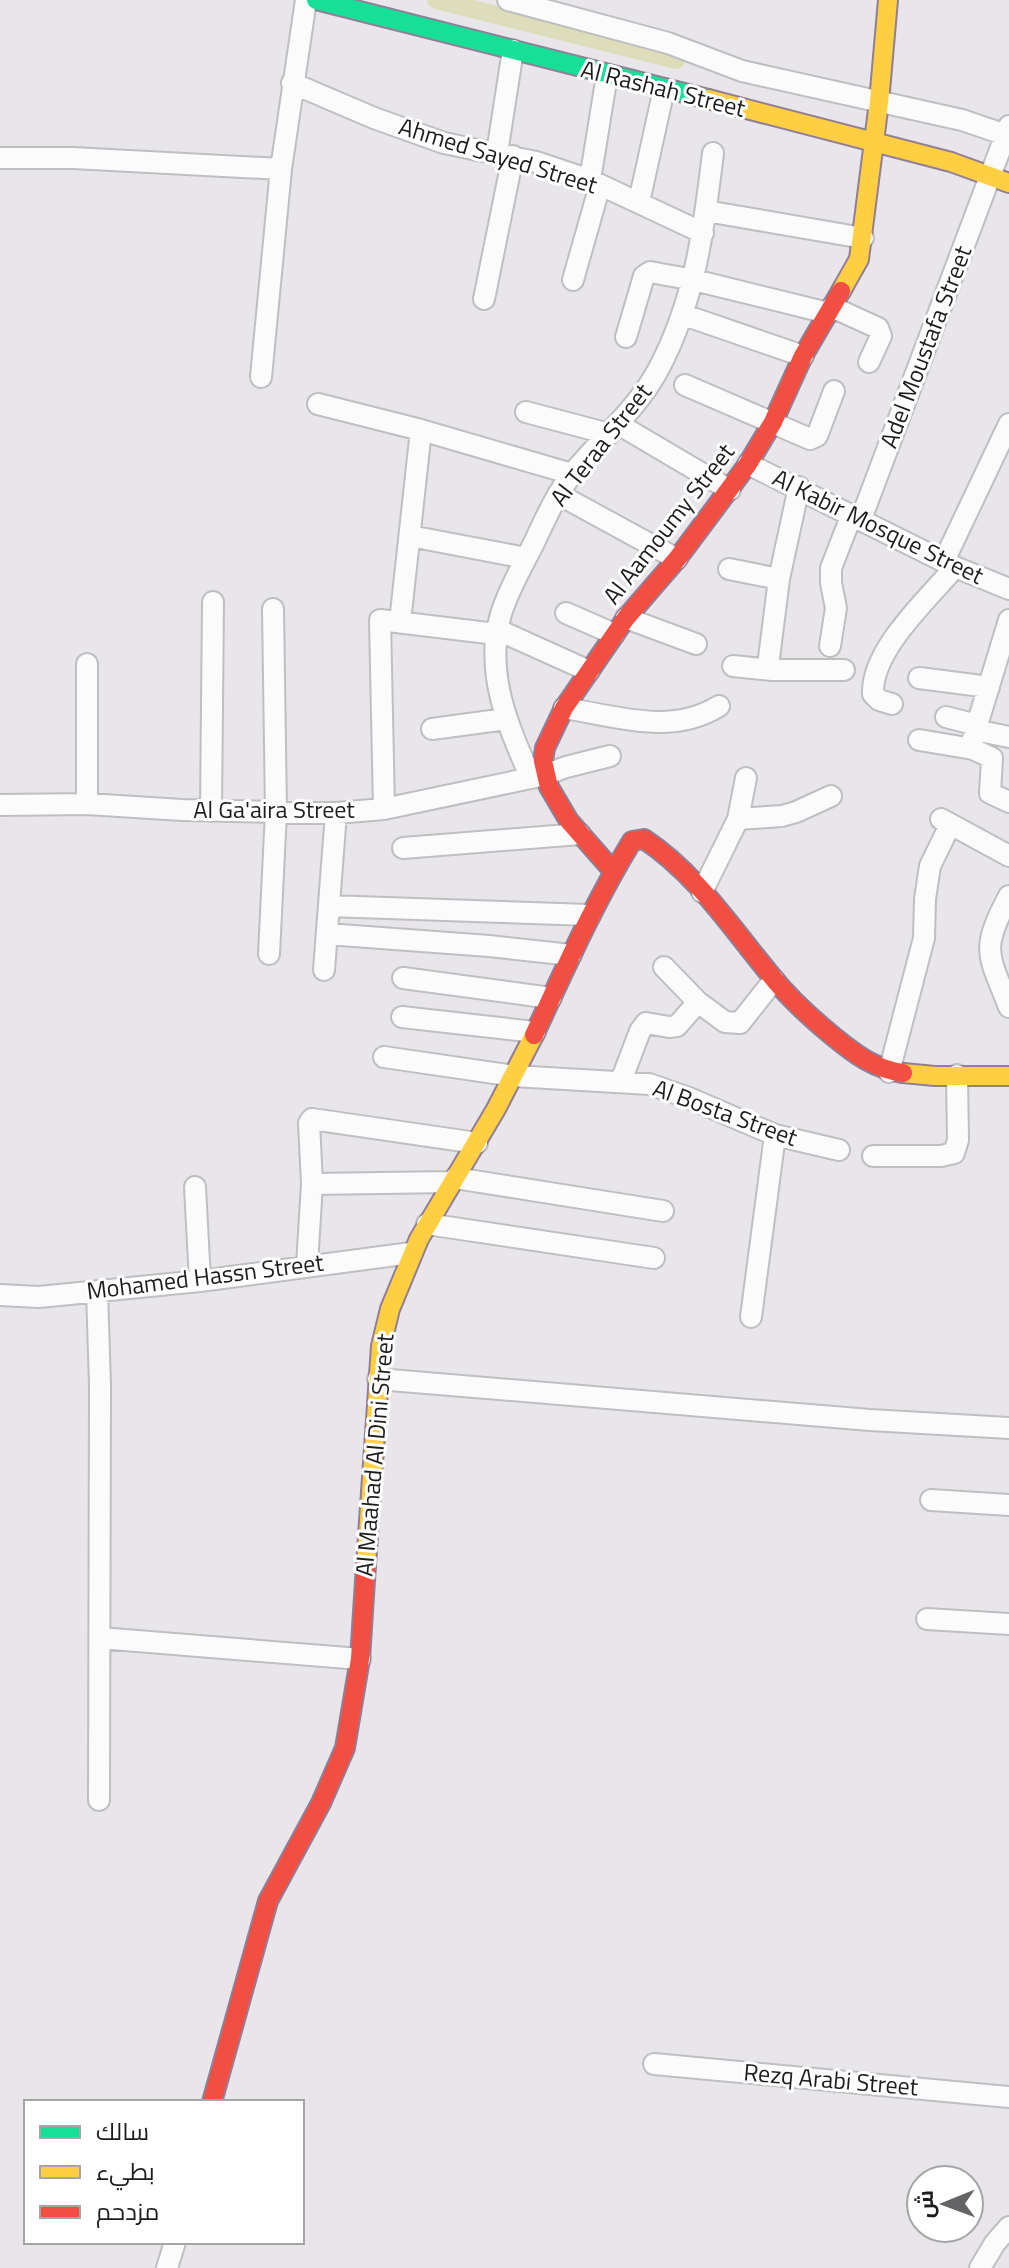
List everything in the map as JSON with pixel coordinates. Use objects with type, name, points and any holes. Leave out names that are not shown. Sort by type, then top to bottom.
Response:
[{"type":"street","points":[[261,377],[281,169],[306,0]]},
{"type":"street","name":"Al Rashah Street","points":[[316,0],[874,141],[1000,180]]},
{"type":"street","name":"Al Rashah Street","points":[[508,0],[668,43],[742,71],[1008,132]]},
{"type":"street","name":"Al Aamoumy Street","points":[[538,776],[545,748],[564,708],[620,626],[677,559],[748,464],[773,422],[803,356],[859,259],[879,102],[888,0]]},
{"type":"street","points":[[484,299],[505,155],[513,50]]},
{"type":"street","points":[[573,280],[595,182],[607,75]]},
{"type":"street","name":"Ahmed Sayed Street","points":[[292,83],[374,118],[444,143],[505,155],[595,182],[703,233]]},
{"type":"street","points":[[639,202],[664,89]]},
{"type":"street","name":"Adel Moustafa Street","points":[[830,646],[843,616],[831,568],[1000,180],[1008,132]]},
{"type":"street","name":"Al Teraa Street","points":[[538,776],[506,719],[497,686],[497,632],[502,612],[558,494],[572,474],[614,429],[657,372],[684,315],[703,233],[713,153]]},
{"type":"street","points":[[0,158],[73,158],[281,169]]},
{"type":"street","points":[[706,211],[863,238]]},
{"type":"street","points":[[626,337],[647,274],[653,272],[830,310],[878,328],[881,336],[869,362]]},
{"type":"street","points":[[684,315],[803,356]]},
{"type":"street","points":[[685,385],[813,439],[817,436],[834,391]]},
{"type":"street","points":[[318,404],[572,474]]},
{"type":"street","points":[[526,412],[614,429],[730,490]]},
{"type":"street","points":[[892,704],[879,700],[873,694],[881,661],[949,564],[1003,451],[1009,424]]},
{"type":"street","points":[[384,809],[390,621],[410,536],[421,430]]},
{"type":"street","name":"Al Kabir Mosque Street","points":[[748,464],[949,564],[1009,589]]},
{"type":"street","points":[[772,670],[768,666],[779,579],[799,487]]},
{"type":"street","points":[[558,494],[677,559]]},
{"type":"street","points":[[410,536],[526,558]]},
{"type":"street","points":[[729,569],[779,579]]},
{"type":"street","points":[[211,811],[213,602]]},
{"type":"street","points":[[269,954],[276,812],[273,609]]},
{"type":"street","points":[[566,613],[696,644]]},
{"type":"street","points":[[975,735],[1009,620]]},
{"type":"street","points":[[390,621],[497,632],[589,671]]},
{"type":"street","points":[[87,664],[87,804]]},
{"type":"street","points":[[733,666],[772,670],[844,670]]},
{"type":"street","points":[[919,678],[989,687]]},
{"type":"street","points":[[564,708],[660,723],[685,721],[719,706]]},
{"type":"street","points":[[946,717],[975,735],[991,757],[989,790],[992,796],[1009,802]]},
{"type":"street","points":[[432,729],[506,719]]},
{"type":"street","points":[[919,740],[975,735],[1009,737]]},
{"type":"street","name":"Al Ga'aira Street","points":[[0,805],[87,804],[211,811],[336,813],[384,809],[538,776],[610,756]]},
{"type":"street","points":[[538,776],[580,834],[613,871]]},
{"type":"street","points":[[746,778],[738,819],[702,892],[790,999],[853,1052],[889,1072],[1009,1076]]},
{"type":"street","points":[[738,819],[782,816],[831,796]]},
{"type":"street","points":[[324,970],[336,813]]},
{"type":"street","points":[[889,1072],[924,938],[930,866],[946,822],[1009,856]]},
{"type":"street","points":[[403,848],[580,834]]},
{"type":"street","name":"Al Maahad Al Dini Street","points":[[213,2100],[268,1901],[321,1803],[345,1748],[360,1659],[378,1379],[385,1322],[411,1253],[514,1076],[590,915],[632,841],[644,839],[665,853],[702,892]]},
{"type":"street","points":[[1009,896],[991,934],[988,949],[1009,1007]]},
{"type":"street","points":[[329,906],[590,915]]},
{"type":"street","points":[[327,934],[571,955]]},
{"type":"street","points":[[664,967],[698,1002],[725,1022],[740,1023],[774,980]]},
{"type":"street","points":[[403,978],[551,998]]},
{"type":"street","points":[[621,1081],[642,1026],[651,1022],[677,1026],[698,1002]]},
{"type":"street","points":[[402,1017],[535,1032]]},
{"type":"street","name":"Al Bosta Street","points":[[384,1057],[514,1076],[621,1081],[669,1090],[775,1135],[839,1150]]},
{"type":"street","points":[[873,1156],[941,1156],[954,1153],[958,1140],[957,1075]]},
{"type":"street","points":[[307,1265],[312,1184],[309,1123],[312,1119],[477,1143]]},
{"type":"street","points":[[751,1317],[775,1135]]},
{"type":"street","points":[[312,1184],[454,1180],[663,1211]]},
{"type":"street","points":[[195,1187],[200,1281]]},
{"type":"street","points":[[427,1224],[654,1258]]},
{"type":"street","name":"Mohamed Hassn Street","points":[[0,1295],[25,1298],[200,1281],[411,1253]]},
{"type":"street","points":[[97,1291],[100,1385],[99,1800]]},
{"type":"street","points":[[378,1379],[1009,1428]]},
{"type":"street","points":[[931,1500],[1009,1505]]},
{"type":"street","points":[[927,1619],[1009,1624]]},
{"type":"street","points":[[100,1638],[360,1659]]},
{"type":"street","name":"Rezq Arabi Street","points":[[654,2064],[1009,2097]]},
{"type":"street","points":[[980,2268],[1009,2227]]},
{"type":"street","points":[[167,2268],[174,2244]]},
{"type":"waterway","points":[[436,0],[676,60]]},
{"type":"traffic: fast","points":[[316,0],[708,99]]},
{"type":"traffic: slow","points":[[841,291],[859,259],[879,102],[888,0]]},
{"type":"traffic: slow","points":[[708,99],[951,162],[1009,183]]},
{"type":"traffic: slow","points":[[366,1565],[381,1346],[390,1309],[419,1239],[496,1109],[534,1035]]},
{"type":"traffic: slow","points":[[903,1073],[1009,1076]]},
{"type":"traffic: jam","points":[[613,871],[569,821],[549,787],[543,761],[545,748],[564,708],[626,618],[677,559],[748,464],[773,422],[803,356],[841,291]]},
{"type":"traffic: jam","points":[[534,1035],[618,864],[632,841],[644,839],[698,886],[780,986],[810,1016],[866,1060],[903,1073]]},
{"type":"traffic: jam","points":[[213,2100],[268,1901],[321,1803],[345,1748],[360,1659],[366,1565]]}]
